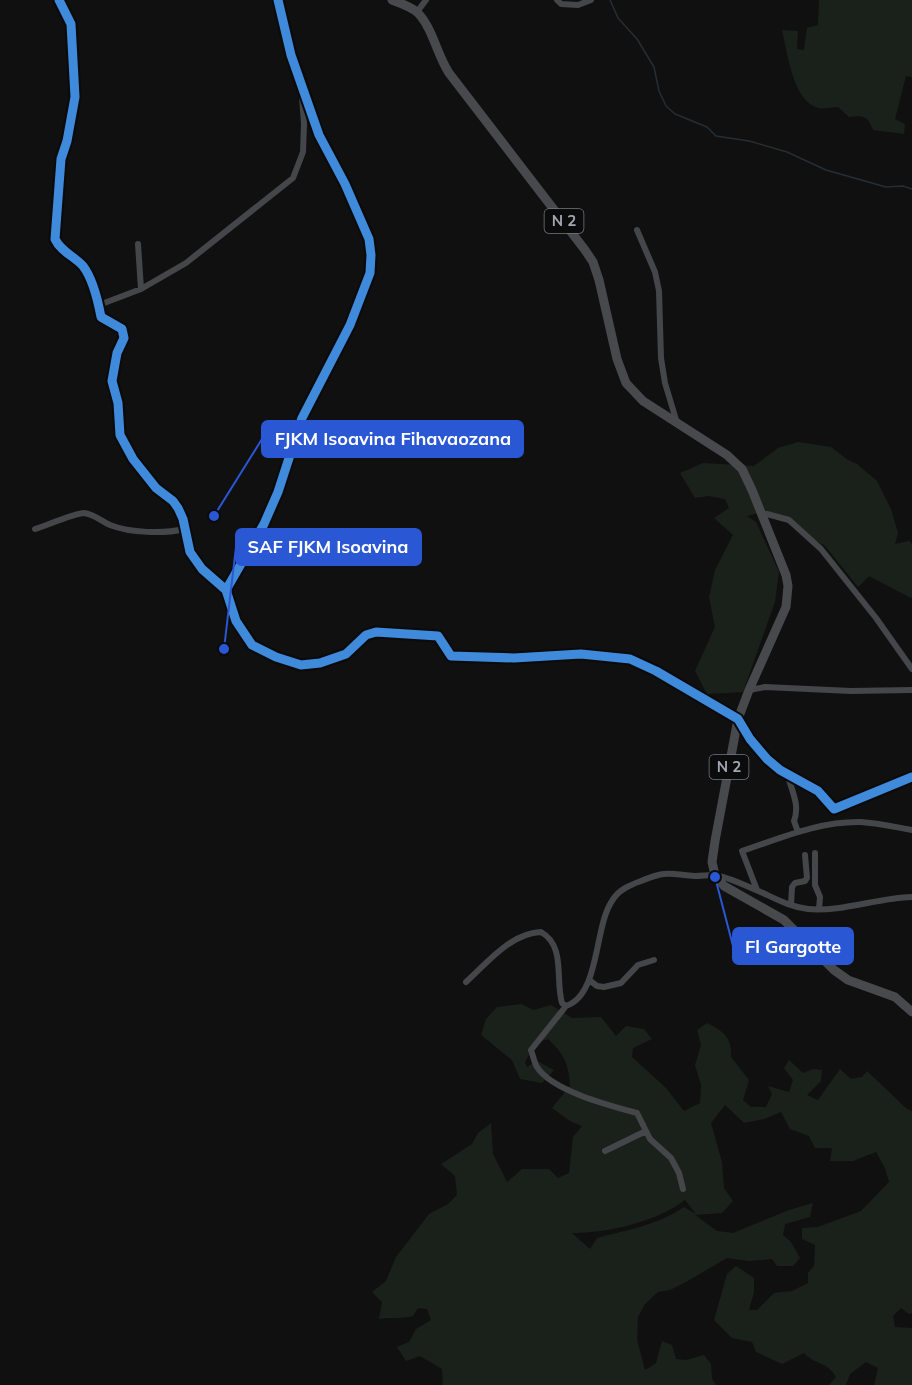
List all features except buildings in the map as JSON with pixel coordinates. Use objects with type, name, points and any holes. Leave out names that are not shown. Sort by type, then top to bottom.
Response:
[{"type":"main road","points":[[392,0],[417,12]]},
{"type":"main road","name":"N 2","points":[[417,12],[427,26],[449,74],[589,256],[599,280],[617,359],[626,383],[643,401],[736,463],[747,479],[786,575],[787,599],[783,616],[738,719],[715,841],[712,862],[715,875]]},
{"type":"main road","points":[[715,875],[724,886],[784,920],[834,970],[848,980],[895,997],[912,1012]]},
{"type":"street","points":[[59,0],[71,24],[75,97],[67,141],[61,159],[55,239],[58,247],[81,265],[87,273],[101,317],[122,329],[124,338],[117,353],[112,381],[118,403],[120,435],[133,459],[156,488],[173,501],[183,519],[190,552],[202,569],[226,590],[236,621],[252,645],[276,657],[301,665],[320,663],[346,654],[366,635],[376,632],[438,636],[451,656],[514,658],[581,654],[630,659],[656,671],[738,719],[750,739],[767,759],[788,776],[818,791],[834,809],[912,777]]},
{"type":"street","points":[[226,590],[264,524],[278,492],[302,418],[350,325],[370,273],[371,255],[365,227],[319,135],[291,55],[278,0]]},
{"type":"street","points":[[417,12],[426,0]]},
{"type":"street","points":[[557,0],[561,4],[578,5],[591,0]]},
{"type":"street","points":[[99,305],[141,290],[186,263],[293,178],[303,152],[304,124],[301,87]]},
{"type":"street","points":[[637,230],[655,272],[659,291],[661,358],[665,383],[677,423]]},
{"type":"street","points":[[138,244],[141,290]]},
{"type":"street","points":[[35,529],[83,513],[109,525],[125,528],[157,532],[184,529]]},
{"type":"street","points":[[762,515],[767,514],[789,520],[821,549],[876,618],[912,669]]},
{"type":"street","points":[[749,690],[765,687],[876,692],[912,690]]},
{"type":"street","points":[[788,776],[796,801],[797,813],[794,821],[798,832]]},
{"type":"street","points":[[757,890],[742,851],[798,832],[831,824],[858,822],[912,830]]},
{"type":"street","points":[[815,853],[815,885],[820,897],[819,909]]},
{"type":"street","points":[[791,905],[792,887],[807,878],[805,855]]},
{"type":"street","points":[[683,1189],[679,1173],[671,1158],[658,1149],[638,1113],[606,1105],[555,1084],[537,1068],[531,1050],[566,1006],[580,996],[589,980],[604,918],[610,903],[621,891],[666,873],[715,875],[805,909],[912,897]]},
{"type":"street","points":[[466,982],[520,937],[541,932],[548,936],[553,945],[558,962],[560,996],[562,1003],[566,1006]]},
{"type":"street","points":[[589,980],[597,986],[607,987],[623,981],[638,965],[654,960]]},
{"type":"street","points":[[605,1152],[646,1131]]},
{"type":"shaded area","points":[[819,0],[912,0],[912,77],[906,76],[895,119],[905,124],[904,134],[873,130],[865,118],[849,117],[838,107],[819,108],[810,104],[803,97],[789,63],[782,30],[798,31],[797,49],[804,50],[807,28],[818,25]]},
{"type":"shaded area","points":[[798,442],[831,447],[877,481],[891,509],[898,533],[895,544],[909,541],[912,544],[912,597],[869,576],[858,587],[825,546],[768,511],[747,516],[756,522],[779,572],[775,602],[743,692],[707,694],[695,671],[715,627],[709,597],[715,570],[733,535],[714,518],[729,508],[725,499],[709,496],[695,498],[680,473],[703,463],[754,466],[778,448]]},
{"type":"shaded area","points":[[521,1004],[534,1010],[551,1005],[572,1018],[601,1017],[616,1036],[626,1026],[644,1029],[652,1039],[633,1048],[632,1057],[666,1088],[684,1111],[700,1103],[701,1085],[695,1065],[701,1045],[697,1030],[707,1023],[726,1036],[730,1045],[731,1057],[749,1080],[743,1100],[751,1107],[766,1107],[772,1094],[768,1086],[789,1092],[793,1080],[784,1068],[789,1060],[803,1073],[813,1069],[822,1070],[821,1081],[807,1095],[818,1100],[840,1069],[851,1079],[862,1077],[867,1071],[907,1109],[912,1111],[912,1313],[909,1314],[901,1308],[893,1316],[895,1327],[912,1328],[912,1385],[874,1385],[878,1368],[866,1362],[850,1374],[846,1385],[829,1385],[836,1377],[825,1365],[804,1353],[782,1364],[756,1352],[752,1342],[732,1338],[714,1320],[727,1274],[736,1266],[754,1278],[754,1292],[749,1310],[757,1310],[774,1293],[792,1291],[808,1283],[808,1273],[814,1266],[815,1245],[802,1239],[802,1228],[818,1227],[861,1211],[889,1182],[885,1168],[876,1152],[853,1161],[830,1161],[832,1148],[815,1148],[809,1136],[790,1129],[781,1112],[764,1119],[744,1123],[725,1105],[711,1123],[722,1162],[724,1188],[733,1201],[722,1213],[695,1215],[717,1231],[733,1233],[789,1210],[813,1203],[810,1217],[785,1224],[783,1235],[791,1242],[800,1258],[793,1266],[777,1266],[772,1259],[749,1261],[727,1258],[670,1290],[658,1292],[645,1304],[638,1317],[637,1340],[645,1370],[656,1363],[662,1341],[672,1345],[676,1359],[686,1360],[704,1355],[711,1364],[712,1379],[716,1385],[443,1385],[442,1369],[420,1356],[406,1361],[397,1347],[409,1342],[416,1329],[431,1320],[427,1309],[418,1308],[413,1316],[409,1317],[379,1319],[382,1302],[372,1292],[386,1281],[396,1257],[429,1214],[448,1204],[457,1195],[455,1176],[441,1164],[472,1144],[478,1133],[491,1123],[493,1154],[507,1182],[522,1169],[549,1169],[558,1178],[569,1173],[573,1137],[582,1126],[570,1121],[552,1108],[570,1086],[565,1060],[548,1039],[536,1043],[525,1062],[527,1067],[537,1061],[554,1070],[542,1083],[520,1079],[512,1060],[481,1035],[486,1019],[497,1007]],"holes":[[[685,1200],[696,1214],[684,1207],[653,1223],[597,1238],[590,1249],[572,1233],[601,1231],[631,1225],[673,1208]]]},
{"type":"waterway","points":[[610,0],[618,18],[637,39],[654,67],[659,91],[666,106],[675,114],[707,127],[716,136],[749,141],[787,152],[826,170],[886,187],[903,186],[912,189]]},
{"type":"cycle path","points":[[59,0],[71,24],[75,97],[67,141],[61,159],[55,239],[87,271],[95,290],[101,317],[122,329],[124,338],[117,353],[112,381],[118,403],[120,435],[133,459],[156,488],[173,501],[178,508],[183,519],[190,552],[202,569],[226,590],[236,621],[252,645],[276,657],[301,665],[320,663],[346,654],[366,635],[376,632],[438,636],[451,656],[514,658],[581,654],[630,659],[656,671],[738,719],[750,739],[767,759],[780,770],[818,791],[834,809],[912,777]]},
{"type":"cycle path","points":[[226,590],[264,524],[278,492],[302,418],[350,325],[370,273],[369,239],[345,184],[319,135],[291,55],[278,0]]},
{"type":"place","name":"FJKM Isoavina Fihavaozana","points":[[214,516]]},
{"type":"place","name":"SAF FJKM Isoavina","points":[[224,649]]},
{"type":"place","name":"Fl Gargotte","points":[[715,877]]}]
